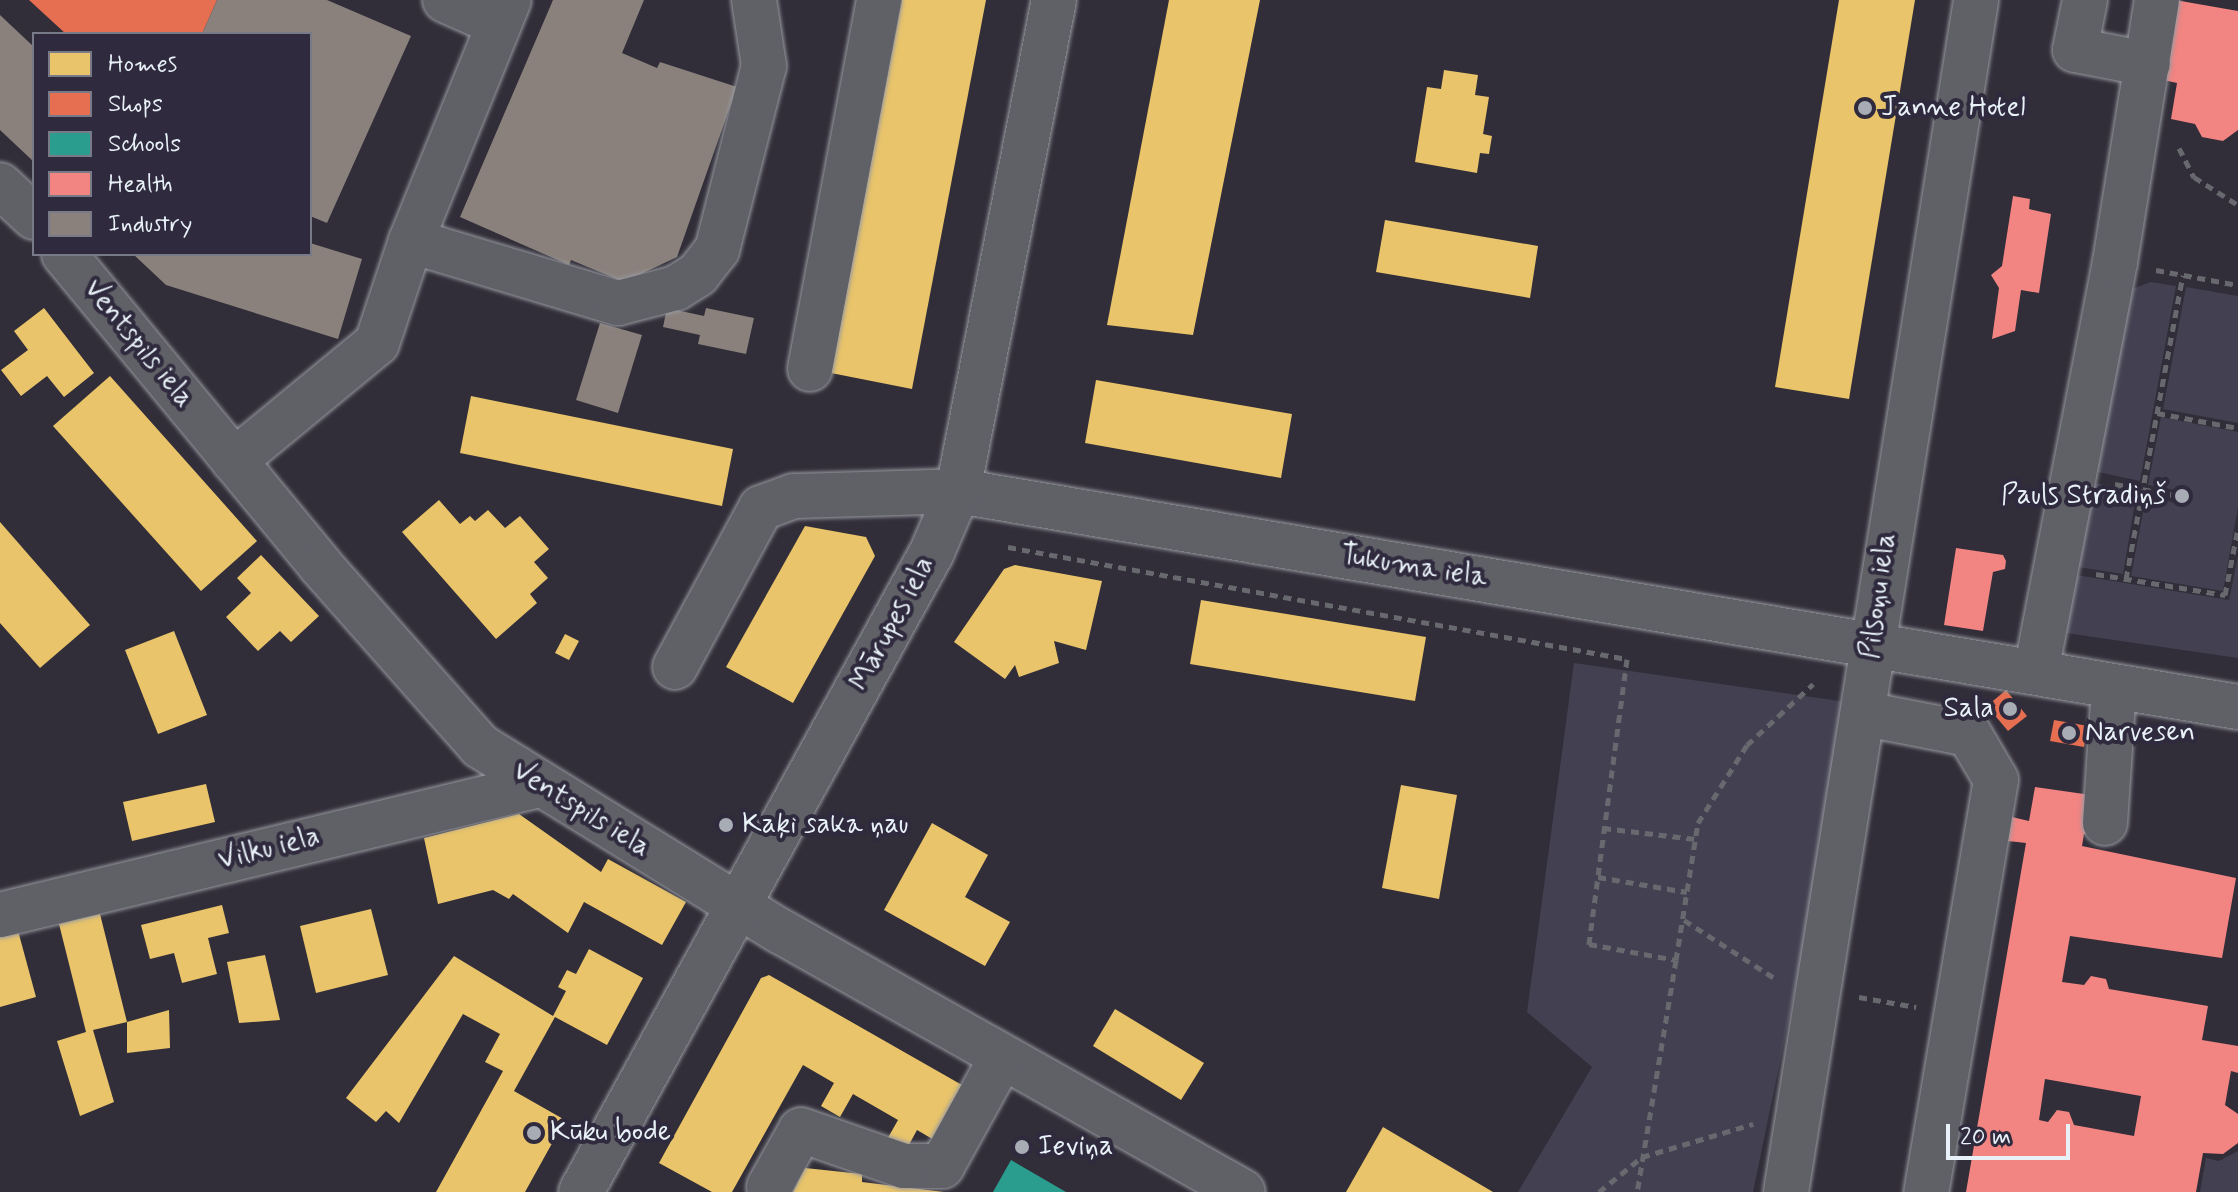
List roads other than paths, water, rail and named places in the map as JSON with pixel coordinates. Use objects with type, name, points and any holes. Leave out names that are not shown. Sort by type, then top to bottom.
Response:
[{"type":"street","points":[[234,461],[377,343],[411,241],[504,12],[445,0]]},
{"type":"street","points":[[411,241],[618,303],[676,288],[698,274],[717,250],[764,66],[754,0]]},
{"type":"street","points":[[810,369],[879,0]]},
{"type":"street","name":"Mārupes iela","points":[[581,1192],[932,552],[958,491],[1054,0]]},
{"type":"street","name":"Pilsoņu iela","points":[[1786,1192],[1865,714],[1870,643],[1976,0]]},
{"type":"street","points":[[2085,0],[2075,50],[2148,64]]},
{"type":"street","points":[[2036,672],[2115,262],[2157,0]]},
{"type":"street","points":[[0,185],[32,215]]},
{"type":"street","name":"Ventspils iela","points":[[66,256],[234,461],[480,746],[738,906],[1243,1192]]},
{"type":"street","name":"Tukuma iela","points":[[675,667],[761,508],[794,496],[958,491],[2238,707]]},
{"type":"street","points":[[2105,823],[2114,686]]},
{"type":"street","points":[[1865,714],[1969,734],[1996,780],[1926,1192]]},
{"type":"street","name":"Vilku iela","points":[[0,915],[539,785]]},
{"type":"street","points":[[769,1187],[801,1130],[904,1166],[942,1166],[1002,1057]]},
{"type":"place","name":"Janne Hotel","points":[[1865,108]]},
{"type":"place","name":"Pauls Stradiņš","points":[[2182,496]]},
{"type":"place","name":"Sala","points":[[2010,709]]},
{"type":"place","name":"Narvesen","points":[[2069,733]]},
{"type":"place","name":"Kaķi saka ņau","points":[[726,825]]},
{"type":"place","name":"Kūku bode","points":[[534,1133]]},
{"type":"place","name":"Ieviņa","points":[[1022,1147]]}]
